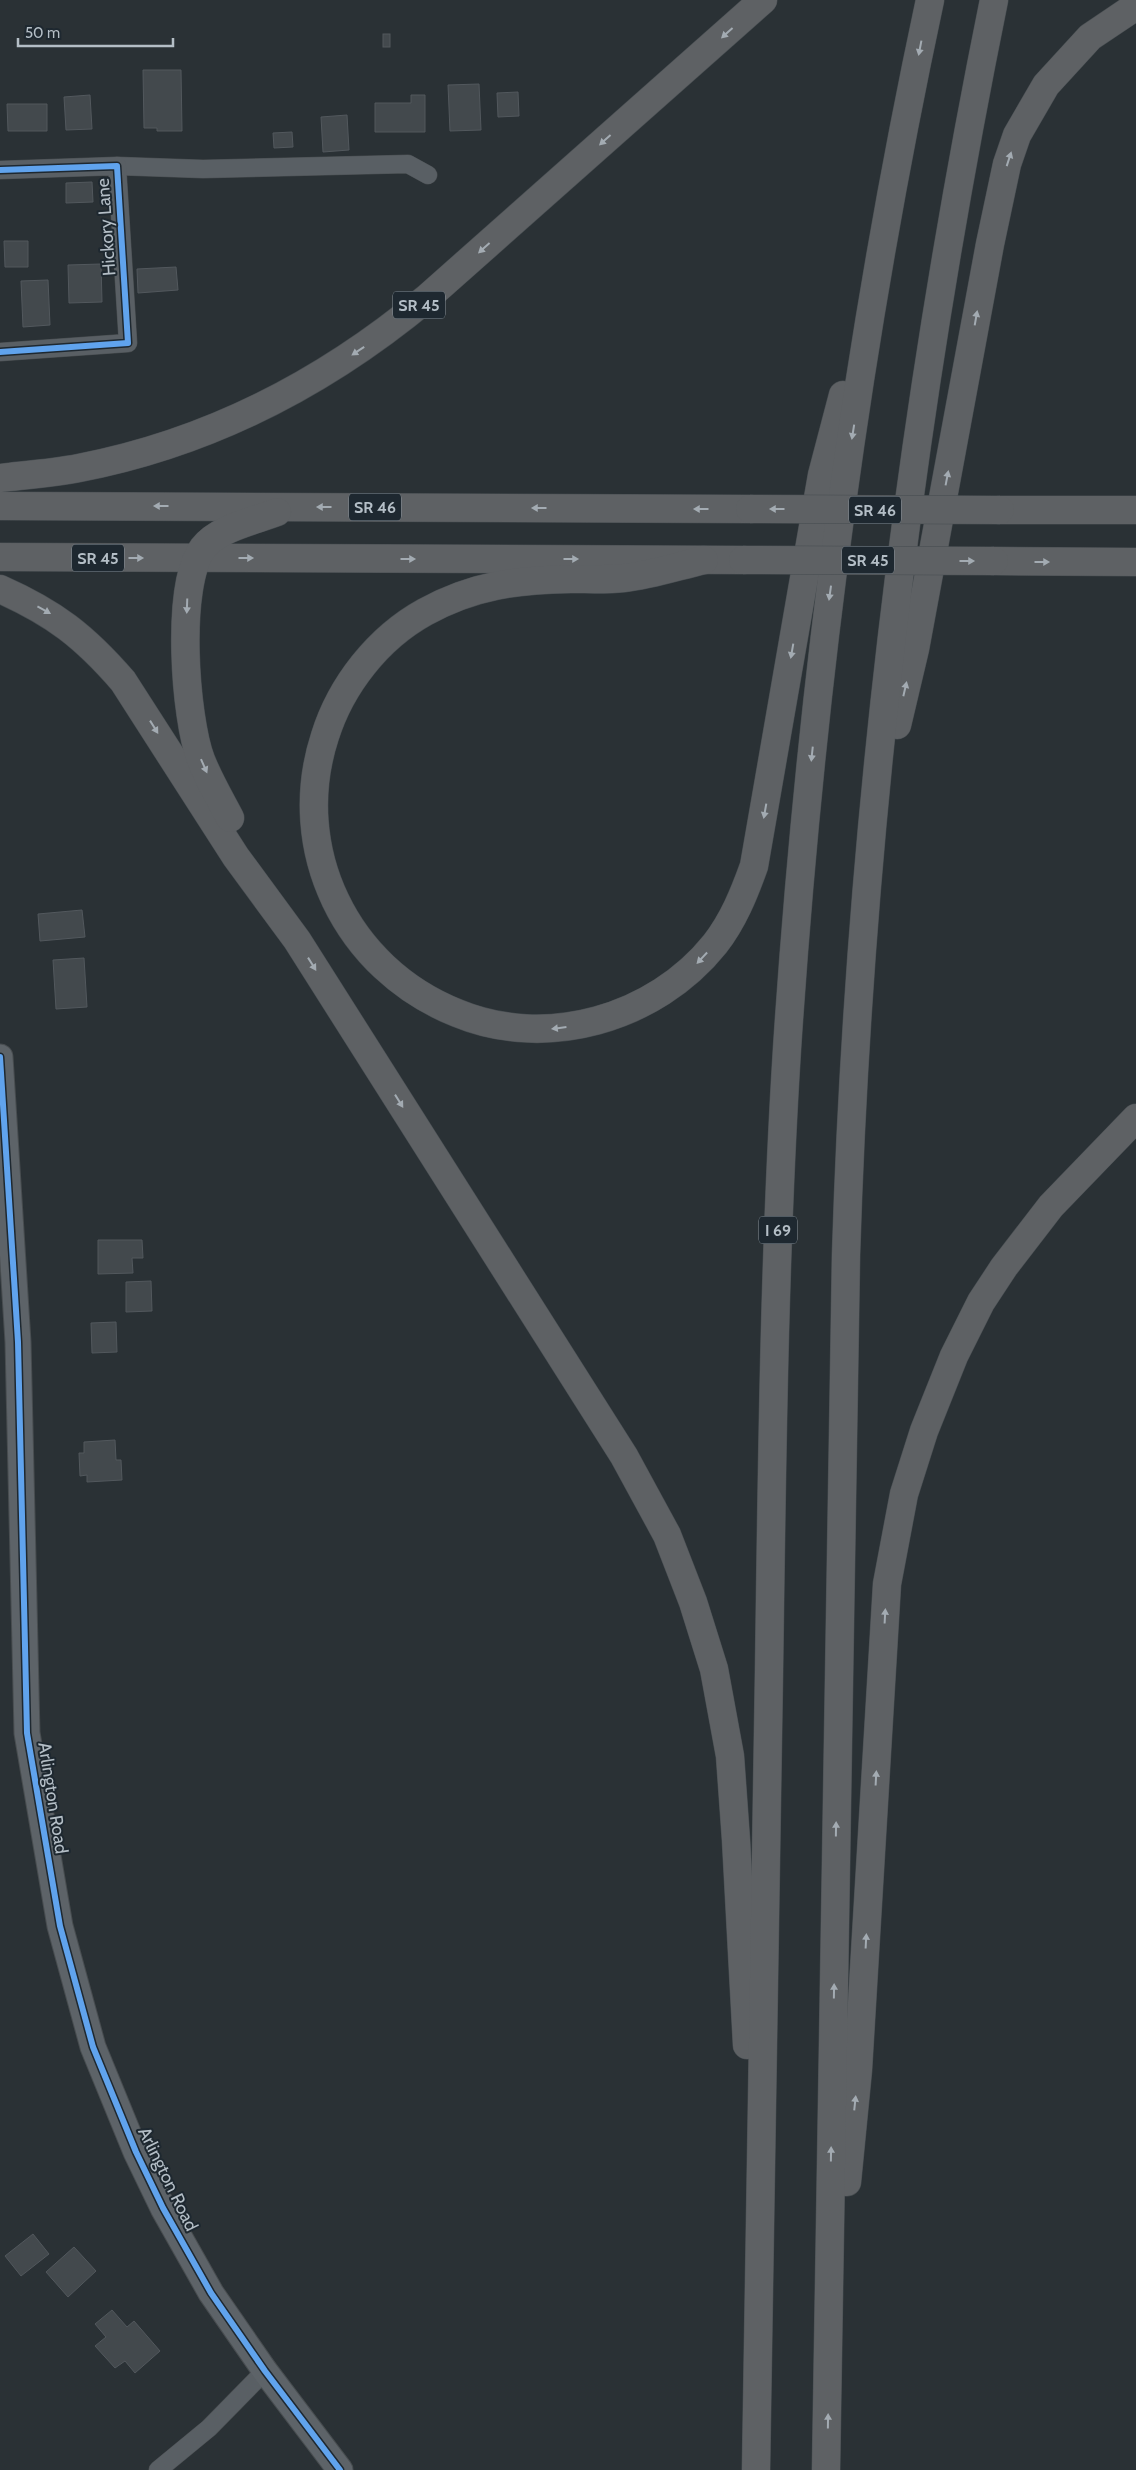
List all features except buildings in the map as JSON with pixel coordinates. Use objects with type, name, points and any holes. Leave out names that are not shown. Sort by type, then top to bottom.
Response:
[{"type":"highway","name":"SR 45","points":[[0,478],[79,468],[173,444],[266,406],[337,364],[386,332],[427,298],[763,0]]},
{"type":"highway","name":"I 69","points":[[756,2470],[774,1397],[778,1235],[787,1057],[804,828],[828,603],[867,340],[886,228],[930,0]]},
{"type":"highway","points":[[826,2470],[847,1218],[857,1029],[871,839],[894,613],[913,465],[953,213],[994,0]]},
{"type":"highway","points":[[871,839],[915,649],[990,244],[1007,164],[1017,135],[1046,85],[1090,37],[1136,6]]},
{"type":"highway","points":[[704,560],[624,578],[519,581],[476,589],[424,613],[399,629],[377,649],[356,674],[339,701],[319,752],[314,797],[316,839],[327,882],[349,925],[382,963],[414,990],[458,1014],[485,1022],[515,1028],[546,1029],[581,1025],[613,1016],[639,1005],[667,988],[694,966],[714,944],[734,914],[754,866],[822,475],[886,228]]},
{"type":"highway","points":[[1042,510],[1136,504]]},
{"type":"highway","name":"SR 46","points":[[0,506],[1136,510]]},
{"type":"highway","points":[[290,507],[229,530],[212,539],[197,558],[190,581],[187,608],[189,707],[196,743],[211,782],[297,940],[624,1456],[667,1535],[693,1602],[714,1669],[730,1756],[760,2304]]},
{"type":"highway","name":"SR 45","points":[[0,557],[1136,562]]},
{"type":"highway","points":[[0,590],[48,612],[65,624],[118,674],[236,857],[297,940]]},
{"type":"highway","points":[[829,2360],[858,2070],[887,1584],[904,1494],[924,1431],[951,1364],[981,1302],[1004,1267],[1051,1206],[1136,1118]]},
{"type":"street","name":"Hickory Lane","points":[[0,170],[117,166],[203,169],[408,164],[428,176]]},
{"type":"street","name":"Hickory Lane","points":[[0,352],[128,343],[117,166]]},
{"type":"street","name":"Arlington Road","points":[[1,1067],[18,1342],[27,1733],[60,1926],[92,2047],[136,2152],[190,2258],[265,2372],[340,2470]]},
{"type":"street","points":[[158,2470],[209,2428],[265,2372]]},
{"type":"cycle path","points":[[0,170],[117,166],[128,343],[0,352]]},
{"type":"cycle path","points":[[0,1057],[18,1342],[27,1733],[60,1926],[93,2047],[136,2152],[163,2208],[211,2293],[265,2371],[340,2470]]}]
